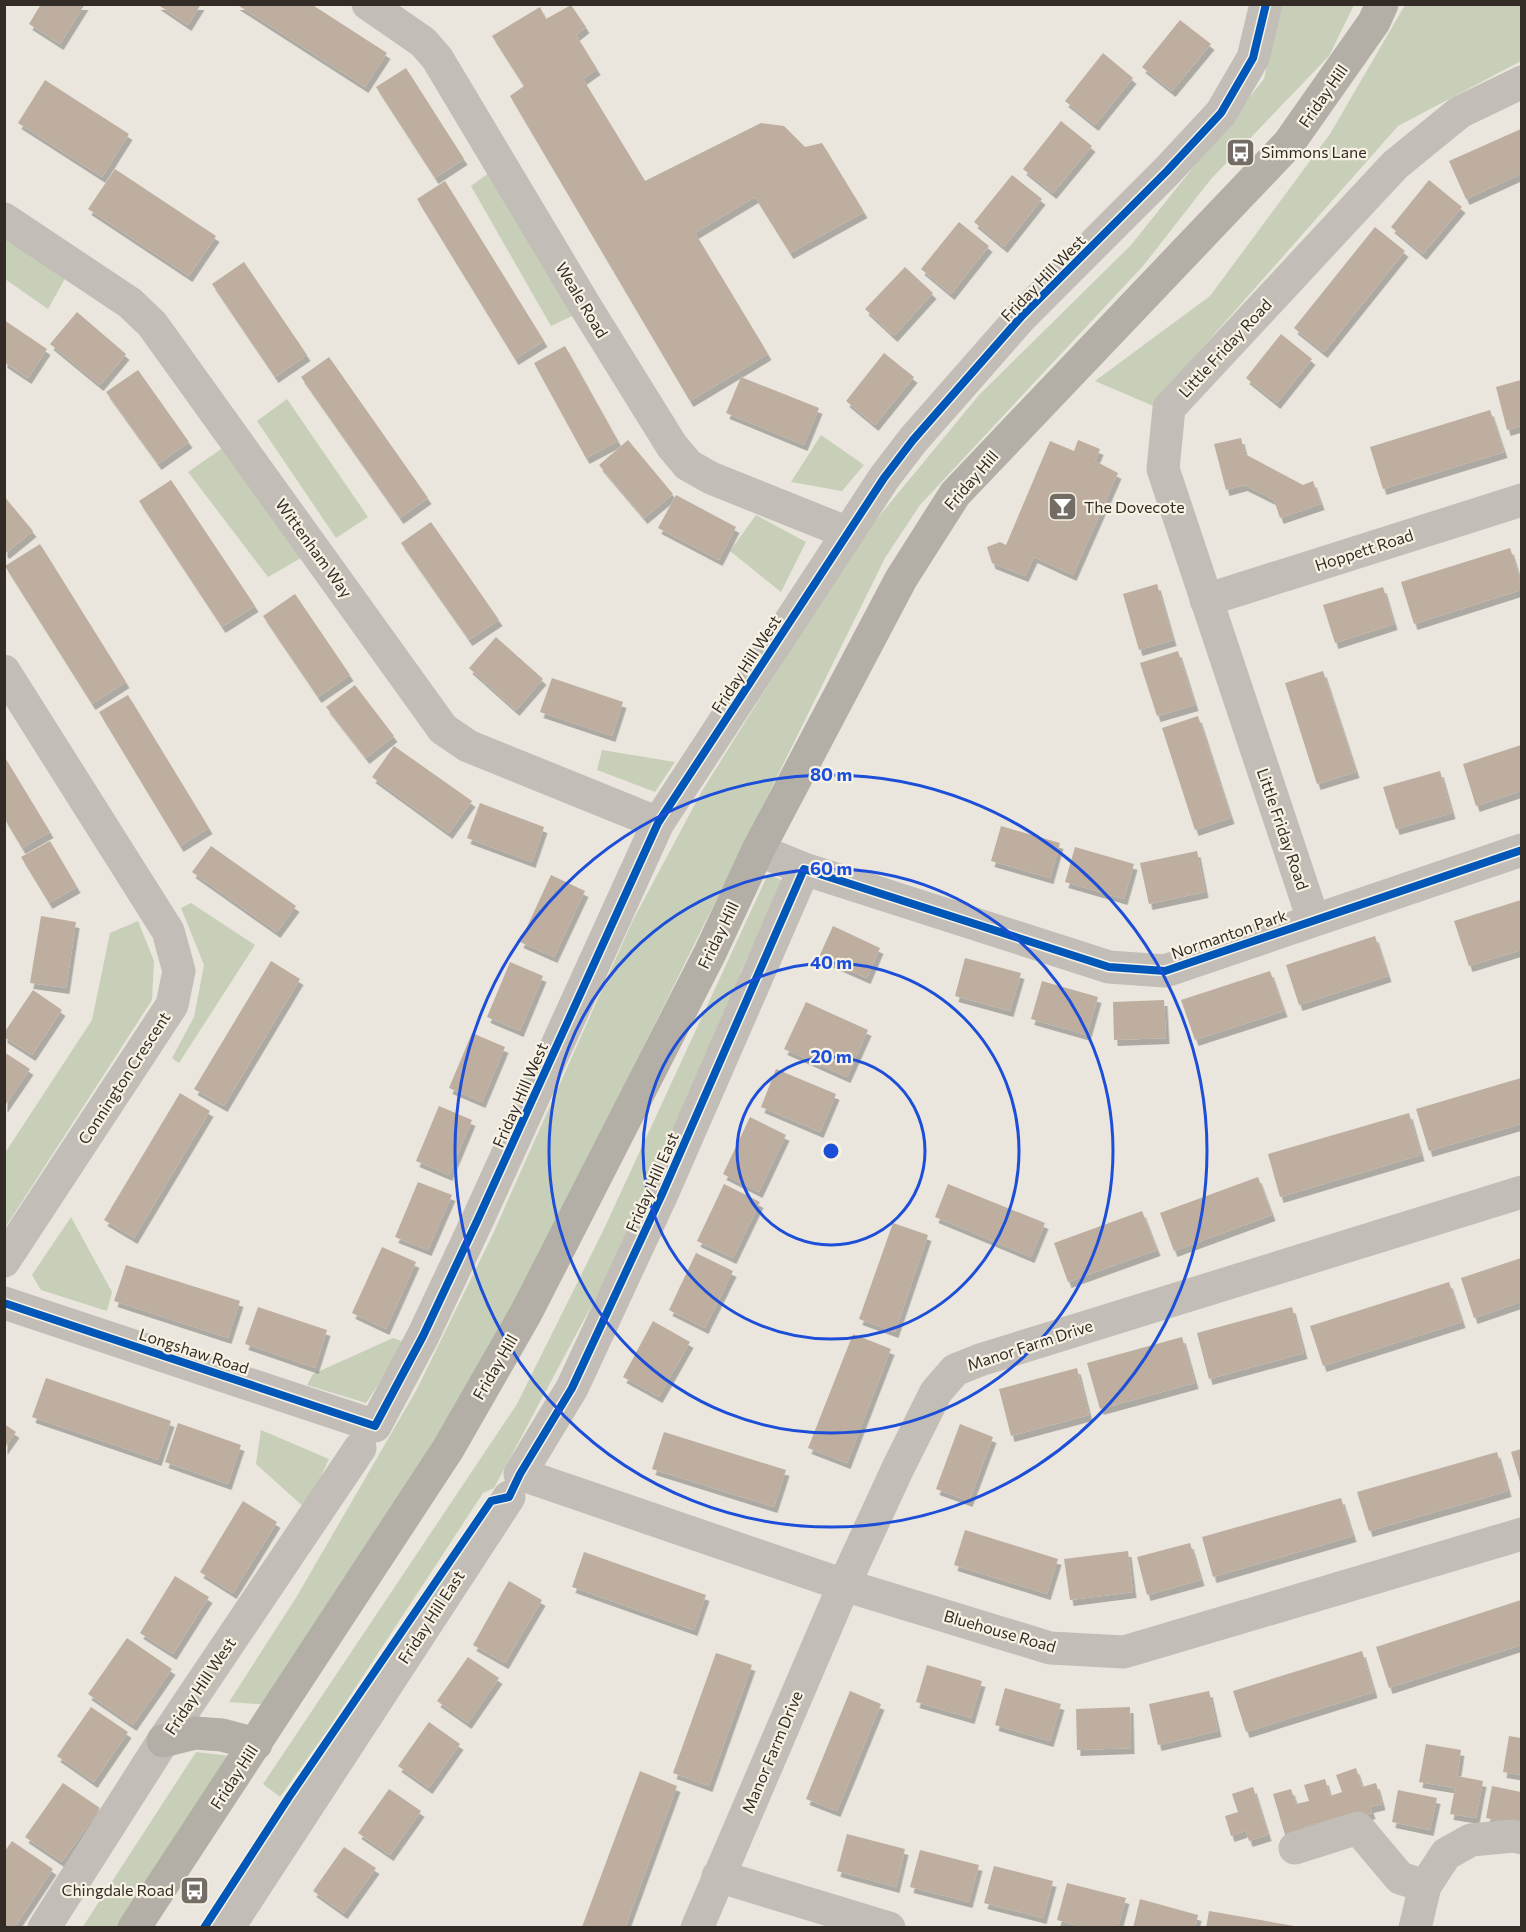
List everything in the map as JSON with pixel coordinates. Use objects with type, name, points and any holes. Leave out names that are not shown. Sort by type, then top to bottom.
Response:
[{"type":"main road","name":"Friday Hill","points":[[134,1928],[448,1449],[526,1313],[759,850],[901,579],[955,494],[1289,143],[1374,22],[1382,4]]},
{"type":"main road","points":[[163,1741],[195,1733],[222,1735],[256,1744]]},
{"type":"street","name":"Weale Road","points":[[368,4],[423,42],[436,58],[586,309],[672,446],[688,465],[711,478],[848,534]]},
{"type":"street","name":"Friday Hill West","points":[[44,1928],[163,1741],[367,1437],[423,1336],[658,822],[884,478],[913,440],[1014,326],[1221,113],[1253,58],[1266,4]]},
{"type":"street","name":"Little Friday Road","points":[[1313,920],[1163,469],[1170,408],[1395,165],[1460,112],[1521,82]]},
{"type":"street","name":"Wittenham Way","points":[[4,219],[130,303],[152,324],[443,729],[468,746],[658,822]]},
{"type":"street","name":"Hoppett Road","points":[[1206,600],[1521,500]]},
{"type":"street","name":"Connington Crescent","points":[[4,671],[168,932],[180,971],[172,1005],[4,1261]]},
{"type":"street","name":"Normanton Park","points":[[759,850],[804,869],[1109,967],[1166,971],[1521,850]]},
{"type":"street","name":"Friday Hill East","points":[[228,1928],[514,1486],[572,1388],[668,1181],[804,869]]},
{"type":"street","name":"Manor Farm Drive","points":[[697,1928],[844,1585],[898,1468],[936,1392],[955,1370],[991,1356],[1521,1192]]},
{"type":"street","name":"Longshaw Road","points":[[4,1303],[367,1437]]},
{"type":"street","name":"Bluehouse Road","points":[[514,1486],[1050,1648],[1124,1653],[1521,1534]]},
{"type":"street","points":[[1295,1848],[1358,1828],[1400,1878],[1425,1886]]},
{"type":"street","points":[[1415,1928],[1425,1886],[1446,1854],[1471,1840],[1513,1836],[1521,1838]]},
{"type":"street","points":[[718,1876],[889,1928]]},
{"type":"green space","points":[[1280,5],[1354,5],[1329,56],[1211,179],[1143,266],[920,505],[885,558],[569,1198],[443,1437],[270,1705],[229,1702],[297,1596],[417,1389],[492,1236],[633,920],[702,791],[857,543],[979,395],[1131,245],[1264,79]]},
{"type":"green space","points":[[1405,5],[1521,5],[1521,61],[1398,126],[1174,380],[1158,408],[1095,381],[1210,296],[1330,134]]},
{"type":"green space","points":[[497,167],[587,309],[551,326],[471,186]]},
{"type":"green space","points":[[4,230],[68,273],[48,309],[5,279]]},
{"type":"green space","points":[[287,399],[368,517],[336,538],[257,421]]},
{"type":"green space","points":[[821,435],[864,465],[842,491],[791,482]]},
{"type":"green space","points":[[227,445],[306,555],[268,577],[188,472]]},
{"type":"green space","points":[[756,515],[806,542],[781,592],[730,551]]},
{"type":"green space","points":[[602,750],[675,762],[655,792],[597,770]]},
{"type":"green space","points":[[768,874],[783,881],[740,973],[743,975],[602,1286],[494,1488],[483,1493],[329,1728],[280,1797],[263,1784],[517,1404],[603,1231]]},
{"type":"green space","points":[[191,903],[255,945],[179,1063],[172,1058],[194,1017],[204,965],[181,908]]},
{"type":"green space","points":[[138,921],[154,961],[152,1000],[5,1228],[5,1153],[92,1020],[110,933]]},
{"type":"green space","points":[[71,1217],[112,1292],[107,1311],[41,1290],[32,1275]]},
{"type":"green space","points":[[393,1338],[406,1343],[366,1403],[307,1385],[313,1374]]},
{"type":"green space","points":[[261,1430],[329,1459],[306,1509],[256,1464]]},
{"type":"green space","points":[[196,1752],[240,1757],[118,1927],[82,1928]]},
{"type":"building","points":[[41,4],[85,4],[60,44],[29,24]]},
{"type":"building","points":[[157,4],[201,4],[188,25]]},
{"type":"building","points":[[236,4],[311,4],[387,53],[365,87]]},
{"type":"building","points":[[571,5],[586,27],[576,35],[597,69],[583,79],[645,181],[761,123],[784,126],[805,147],[822,143],[864,212],[790,253],[755,197],[695,233],[768,354],[690,401],[510,96],[524,86],[492,36],[540,7],[546,19]]},
{"type":"building","points":[[1180,20],[1211,44],[1172,91],[1142,67]]},
{"type":"building","points":[[1103,53],[1133,78],[1095,125],[1065,101]]},
{"type":"building","points":[[406,68],[464,159],[435,178],[376,87]]},
{"type":"building","points":[[45,80],[129,134],[102,177],[18,123]]},
{"type":"building","points":[[1061,121],[1092,146],[1053,193],[1023,169]]},
{"type":"building","points":[[1521,129],[1521,174],[1466,199],[1449,161]]},
{"type":"building","points":[[115,169],[216,236],[189,276],[88,209]]},
{"type":"building","points":[[1012,175],[1042,199],[1004,247],[974,222]]},
{"type":"building","points":[[1429,180],[1462,207],[1423,254],[1391,227]]},
{"type":"building","points":[[445,181],[544,341],[515,359],[417,199]]},
{"type":"building","points":[[959,222],[989,246],[951,294],[921,269]]},
{"type":"building","points":[[1375,227],[1405,251],[1324,352],[1294,328]]},
{"type":"building","points":[[244,262],[307,355],[275,377],[212,284]]},
{"type":"building","points":[[905,267],[933,293],[894,336],[865,309]]},
{"type":"building","points":[[77,312],[126,354],[100,385],[50,344]]},
{"type":"building","points":[[4,320],[47,349],[28,378],[4,362]]},
{"type":"building","points":[[1281,334],[1312,359],[1277,403],[1246,378]]},
{"type":"building","points":[[565,346],[618,441],[586,458],[534,363]]},
{"type":"building","points":[[884,353],[914,377],[875,425],[846,401]]},
{"type":"building","points":[[329,357],[428,498],[400,518],[301,377]]},
{"type":"building","points":[[138,370],[189,442],[158,464],[106,392]]},
{"type":"building","points":[[741,377],[819,408],[804,445],[726,413]]},
{"type":"building","points":[[1521,380],[1521,426],[1507,430],[1496,387]]},
{"type":"building","points":[[1490,410],[1504,452],[1383,489],[1370,447]]},
{"type":"building","points":[[1241,438],[1245,454],[1303,485],[1313,481],[1321,504],[1280,518],[1274,500],[1244,485],[1226,490],[1214,444]]},
{"type":"building","points":[[628,440],[673,494],[644,518],[599,465]]},
{"type":"building","name":"The Dovecote","points":[[1078,440],[1100,449],[1095,461],[1118,473],[1073,575],[1034,557],[1025,576],[992,563],[987,547],[1000,542],[1006,545],[1050,441],[1074,451]]},
{"type":"building","points":[[171,480],[255,606],[222,627],[139,501]]},
{"type":"building","points":[[676,495],[736,527],[719,560],[658,528]]},
{"type":"building","points":[[4,496],[33,531],[6,553],[4,551]]},
{"type":"building","points":[[431,522],[499,620],[469,640],[401,543]]},
{"type":"building","points":[[40,544],[126,682],[92,704],[5,566]]},
{"type":"building","points":[[1510,548],[1521,590],[1414,624],[1401,582]]},
{"type":"building","points":[[1157,584],[1173,640],[1139,650],[1123,594]]},
{"type":"building","points":[[1383,587],[1394,624],[1335,643],[1323,605]]},
{"type":"building","points":[[295,594],[350,675],[318,697],[263,616]]},
{"type":"building","points":[[496,637],[543,679],[516,710],[469,668]]},
{"type":"building","points":[[1178,651],[1195,705],[1157,716],[1140,663]]},
{"type":"building","points":[[1323,671],[1356,772],[1317,784],[1285,683]]},
{"type":"building","points":[[552,678],[623,702],[612,736],[540,712]]},
{"type":"building","points":[[355,685],[394,736],[366,758],[326,707]]},
{"type":"building","points":[[128,695],[209,828],[180,846],[99,712]]},
{"type":"building","points":[[1198,716],[1231,818],[1195,830],[1162,728]]},
{"type":"building","points":[[1521,745],[1521,791],[1476,806],[1463,764]]},
{"type":"building","points":[[394,746],[472,801],[449,833],[372,777]]},
{"type":"building","points":[[4,756],[50,832],[22,848],[4,818]]},
{"type":"building","points":[[1440,771],[1452,813],[1396,829],[1383,787]]},
{"type":"building","points":[[480,803],[544,827],[532,862],[467,838]]},
{"type":"building","points":[[1001,826],[1060,843],[1050,878],[991,861]]},
{"type":"building","points":[[50,841],[77,887],[49,903],[21,857]]},
{"type":"building","points":[[211,846],[296,906],[277,932],[192,872]]},
{"type":"building","points":[[1075,847],[1134,864],[1124,899],[1065,882]]},
{"type":"building","points":[[1197,851],[1205,892],[1149,904],[1140,863]]},
{"type":"building","points":[[551,875],[585,891],[554,957],[520,942]]},
{"type":"building","points":[[1521,900],[1521,950],[1469,966],[1454,921]]},
{"type":"building","points":[[41,916],[76,922],[66,988],[30,983]]},
{"type":"building","points":[[833,926],[880,948],[867,978],[819,957]]},
{"type":"building","points":[[1375,936],[1388,976],[1299,1005],[1286,965]]},
{"type":"building","points":[[965,958],[1021,973],[1010,1011],[955,996]]},
{"type":"building","points":[[271,961],[300,979],[224,1106],[194,1089]]},
{"type":"building","points":[[510,962],[543,976],[520,1031],[487,1017]]},
{"type":"building","points":[[1270,971],[1284,1011],[1195,1040],[1181,1000]]},
{"type":"building","points":[[1042,981],[1098,997],[1087,1035],[1031,1019]]},
{"type":"building","points":[[33,990],[62,1010],[32,1055],[4,1037],[4,1033]]},
{"type":"building","points":[[1164,1000],[1166,1038],[1114,1040],[1113,1002]]},
{"type":"building","points":[[806,1002],[868,1030],[847,1077],[784,1049]]},
{"type":"building","points":[[472,1033],[505,1047],[482,1102],[449,1088]]},
{"type":"building","points":[[4,1052],[30,1069],[4,1107]]},
{"type":"building","points":[[776,1069],[836,1094],[820,1132],[761,1107]]},
{"type":"building","points":[[1521,1078],[1521,1124],[1429,1151],[1416,1109]]},
{"type":"building","points":[[180,1093],[210,1111],[134,1238],[104,1220]]},
{"type":"building","points":[[439,1106],[472,1120],[449,1175],[416,1161]]},
{"type":"building","points":[[1409,1113],[1421,1155],[1280,1197],[1268,1154]]},
{"type":"building","points":[[750,1117],[786,1135],[759,1192],[723,1174]]},
{"type":"building","points":[[1258,1177],[1272,1215],[1174,1251],[1160,1213]]},
{"type":"building","points":[[418,1182],[452,1195],[428,1250],[395,1237]]},
{"type":"building","points":[[724,1184],[760,1202],[733,1258],[697,1241]]},
{"type":"building","points":[[948,1184],[1045,1223],[1031,1257],[935,1217]]},
{"type":"building","points":[[1142,1211],[1157,1250],[1068,1282],[1054,1243]]},
{"type":"building","points":[[893,1223],[928,1235],[895,1332],[859,1319]]},
{"type":"building","points":[[382,1247],[416,1262],[386,1329],[352,1313]]},
{"type":"building","points":[[696,1253],[733,1271],[705,1328],[669,1310]]},
{"type":"building","points":[[1521,1258],[1521,1302],[1474,1318],[1461,1278]]},
{"type":"building","points":[[126,1265],[240,1301],[228,1338],[114,1301]]},
{"type":"building","points":[[1449,1282],[1462,1322],[1323,1366],[1310,1326]]},
{"type":"building","points":[[258,1307],[327,1330],[315,1368],[245,1344]]},
{"type":"building","points":[[1292,1307],[1304,1353],[1209,1379],[1197,1333]]},
{"type":"building","points":[[653,1321],[690,1342],[659,1397],[623,1377]]},
{"type":"building","points":[[853,1334],[891,1349],[847,1463],[808,1448]]},
{"type":"building","points":[[1182,1337],[1195,1383],[1100,1409],[1087,1363]]},
{"type":"building","points":[[1077,1368],[1089,1415],[1011,1436],[999,1389]]},
{"type":"building","points":[[46,1378],[171,1421],[158,1460],[32,1417]]},
{"type":"building","points":[[178,1423],[241,1445],[228,1484],[165,1462]]},
{"type":"building","points":[[4,1424],[16,1432],[4,1449]]},
{"type":"building","points":[[960,1424],[993,1437],[969,1501],[936,1489]]},
{"type":"building","points":[[664,1432],[786,1470],[774,1507],[652,1469]]},
{"type":"building","points":[[1521,1449],[1521,1485],[1511,1452]]},
{"type":"building","points":[[1497,1452],[1508,1491],[1369,1531],[1357,1492]]},
{"type":"building","points":[[1341,1498],[1353,1536],[1213,1577],[1202,1537]]},
{"type":"building","points":[[243,1501],[277,1522],[233,1593],[200,1572]]},
{"type":"building","points":[[965,1530],[1058,1559],[1047,1594],[954,1565]]},
{"type":"building","points":[[1190,1543],[1201,1580],[1147,1595],[1137,1557]]},
{"type":"building","points":[[1128,1551],[1133,1592],[1070,1600],[1064,1559]]},
{"type":"building","points":[[584,1552],[706,1595],[694,1630],[572,1587]]},
{"type":"building","points":[[175,1576],[209,1597],[173,1654],[140,1633]]},
{"type":"building","points":[[509,1581],[542,1600],[505,1663],[473,1645]]},
{"type":"building","points":[[1521,1600],[1521,1645],[1389,1688],[1376,1647]]},
{"type":"building","points":[[127,1638],[172,1669],[133,1725],[88,1694]]},
{"type":"building","points":[[1362,1651],[1374,1692],[1246,1732],[1233,1691]]},
{"type":"building","points":[[716,1653],[752,1665],[709,1786],[673,1773]]},
{"type":"building","points":[[468,1657],[499,1678],[468,1723],[437,1701]]},
{"type":"building","points":[[927,1665],[982,1681],[971,1718],[916,1702]]},
{"type":"building","points":[[1005,1688],[1061,1704],[1050,1741],[995,1725]]},
{"type":"building","points":[[850,1691],[881,1704],[837,1811],[806,1799]]},
{"type":"building","points":[[1209,1691],[1218,1731],[1158,1745],[1149,1704]]},
{"type":"building","points":[[91,1707],[128,1732],[94,1782],[57,1756]]},
{"type":"building","points":[[1130,1707],[1131,1748],[1077,1750],[1076,1709]]},
{"type":"building","points":[[429,1722],[460,1744],[429,1788],[398,1766]]},
{"type":"building","points":[[1509,1736],[1521,1738],[1521,1775],[1503,1772]]},
{"type":"building","points":[[1426,1744],[1461,1750],[1457,1776],[1483,1781],[1476,1818],[1450,1814],[1455,1788],[1419,1782]]},
{"type":"building","points":[[1356,1768],[1362,1787],[1376,1783],[1382,1804],[1370,1807],[1372,1813],[1318,1830],[1316,1823],[1304,1827],[1306,1832],[1286,1838],[1273,1794],[1291,1789],[1296,1804],[1309,1801],[1304,1785],[1325,1779],[1330,1796],[1342,1792],[1336,1775]]},
{"type":"building","points":[[640,1771],[677,1786],[625,1928],[584,1928],[582,1927]]},
{"type":"building","points":[[63,1783],[100,1808],[62,1862],[25,1837]]},
{"type":"building","points":[[1492,1786],[1521,1792],[1521,1825],[1486,1818]]},
{"type":"building","points":[[1253,1787],[1268,1835],[1249,1841],[1246,1831],[1231,1836],[1225,1816],[1238,1812],[1232,1794]]},
{"type":"building","points":[[389,1789],[421,1811],[390,1855],[358,1833]]},
{"type":"building","points":[[1398,1790],[1437,1798],[1430,1830],[1392,1822]]},
{"type":"building","points":[[847,1834],[905,1849],[896,1887],[837,1871]]},
{"type":"building","points":[[12,1841],[53,1869],[14,1928],[5,1928],[5,1851]]},
{"type":"building","points":[[344,1847],[376,1868],[344,1913],[313,1891]]},
{"type":"building","points":[[920,1850],[979,1865],[969,1902],[910,1887]]},
{"type":"building","points":[[994,1866],[1053,1881],[1043,1918],[984,1903]]},
{"type":"building","points":[[1067,1883],[1126,1898],[1118,1928],[1086,1928],[1057,1920]]},
{"type":"building","points":[[1140,1899],[1198,1915],[1195,1928],[1133,1928]]},
{"type":"building","points":[[1209,1911],[1294,1926],[1294,1928],[1206,1928]]},
{"type":"cycle path","points":[[4,1303],[375,1426],[423,1336],[478,1219],[658,823],[884,478],[913,440],[1021,317],[1167,171],[1221,113],[1253,58],[1266,4]]},
{"type":"cycle path","points":[[204,1928],[289,1797],[491,1501],[509,1497],[520,1474],[572,1388],[663,1192],[804,869],[1109,967],[1165,971],[1522,850]]},
{"type":"place","name":"Simmons Lane","points":[[1240,152]]},
{"type":"place","name":"The Dovecote","points":[[1063,507]]},
{"type":"place","name":"Chingdale Road","points":[[195,1890]]}]
